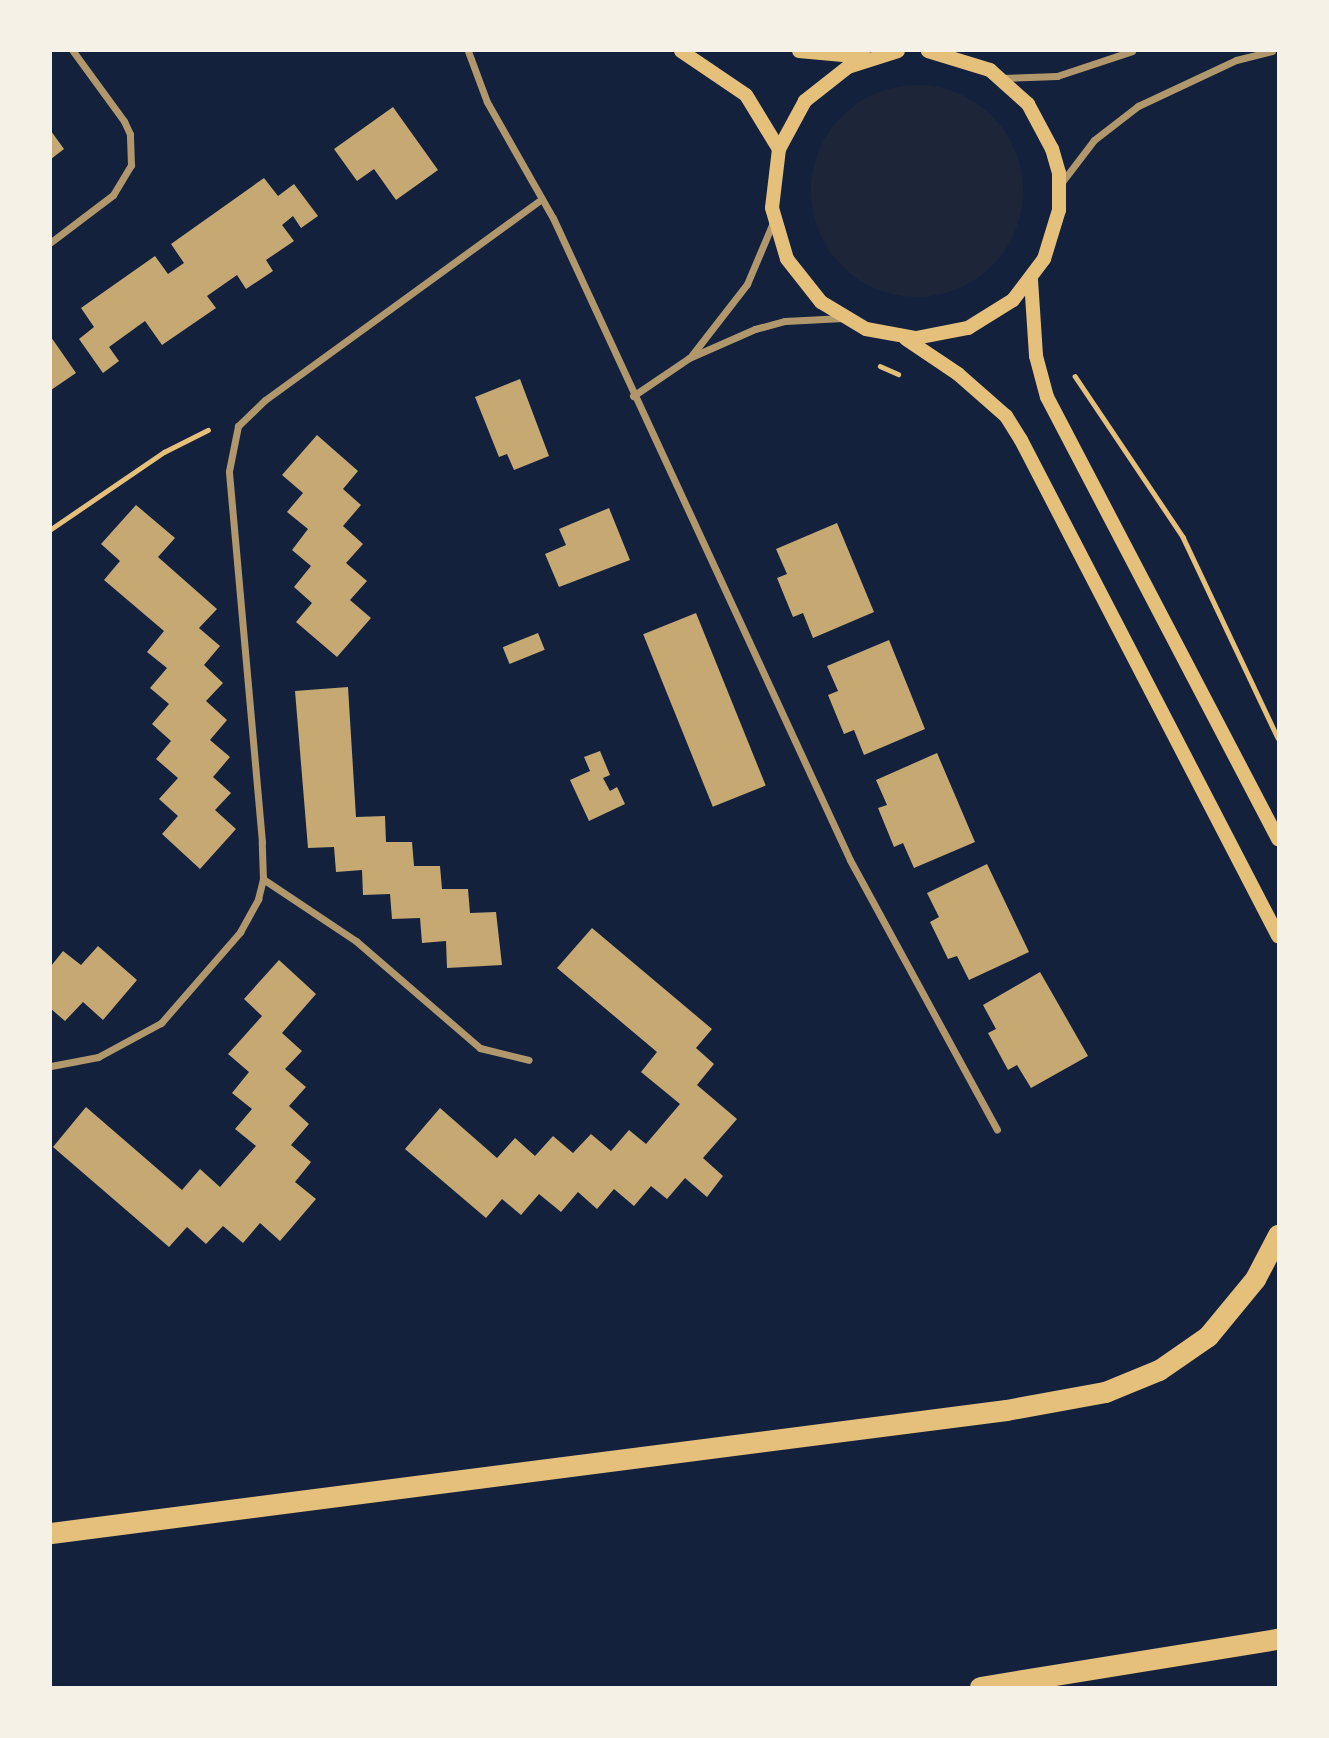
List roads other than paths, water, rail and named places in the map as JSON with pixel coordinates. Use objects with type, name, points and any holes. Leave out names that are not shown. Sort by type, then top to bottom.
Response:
[{"type":"highway","points":[[51,1533],[1019,1409],[1105,1392],[1159,1370],[1208,1336],[1255,1279],[1278,1235]]},
{"type":"highway","points":[[980,1687],[1278,1639]]},
{"type":"main road","points":[[681,51],[746,95],[779,149]]},
{"type":"main road","points":[[799,51],[873,57]]},
{"type":"main road","points":[[898,51],[873,57],[836,74],[815,91],[797,112],[779,149],[772,184],[774,220],[794,271],[821,302],[843,318],[902,337],[958,374],[1006,416],[1021,440],[1278,936]]},
{"type":"main road","points":[[902,337],[942,335],[980,323],[1013,300],[1031,280],[1054,235],[1059,186],[1042,125],[1020,94],[1001,78],[965,59],[929,51]]},
{"type":"main road","points":[[1031,280],[1036,356],[1048,397],[1278,839]]},
{"type":"street","points":[[51,242],[113,195],[131,165],[130,134],[73,51]]},
{"type":"street","points":[[468,51],[487,102],[542,199],[850,860],[997,1130]]},
{"type":"street","points":[[1001,78],[1057,76],[1132,51]]},
{"type":"street","points":[[1059,186],[1094,139],[1138,106],[1236,60],[1272,51]]},
{"type":"street","points":[[51,1066],[109,1053],[161,1023],[240,932],[263,879],[229,471],[238,426],[265,400],[542,199]]},
{"type":"street","points":[[689,358],[747,284],[774,220]]},
{"type":"street","points":[[633,396],[689,358],[771,324],[843,318]]},
{"type":"street","points":[[263,879],[356,941],[480,1048],[529,1060]]}]
